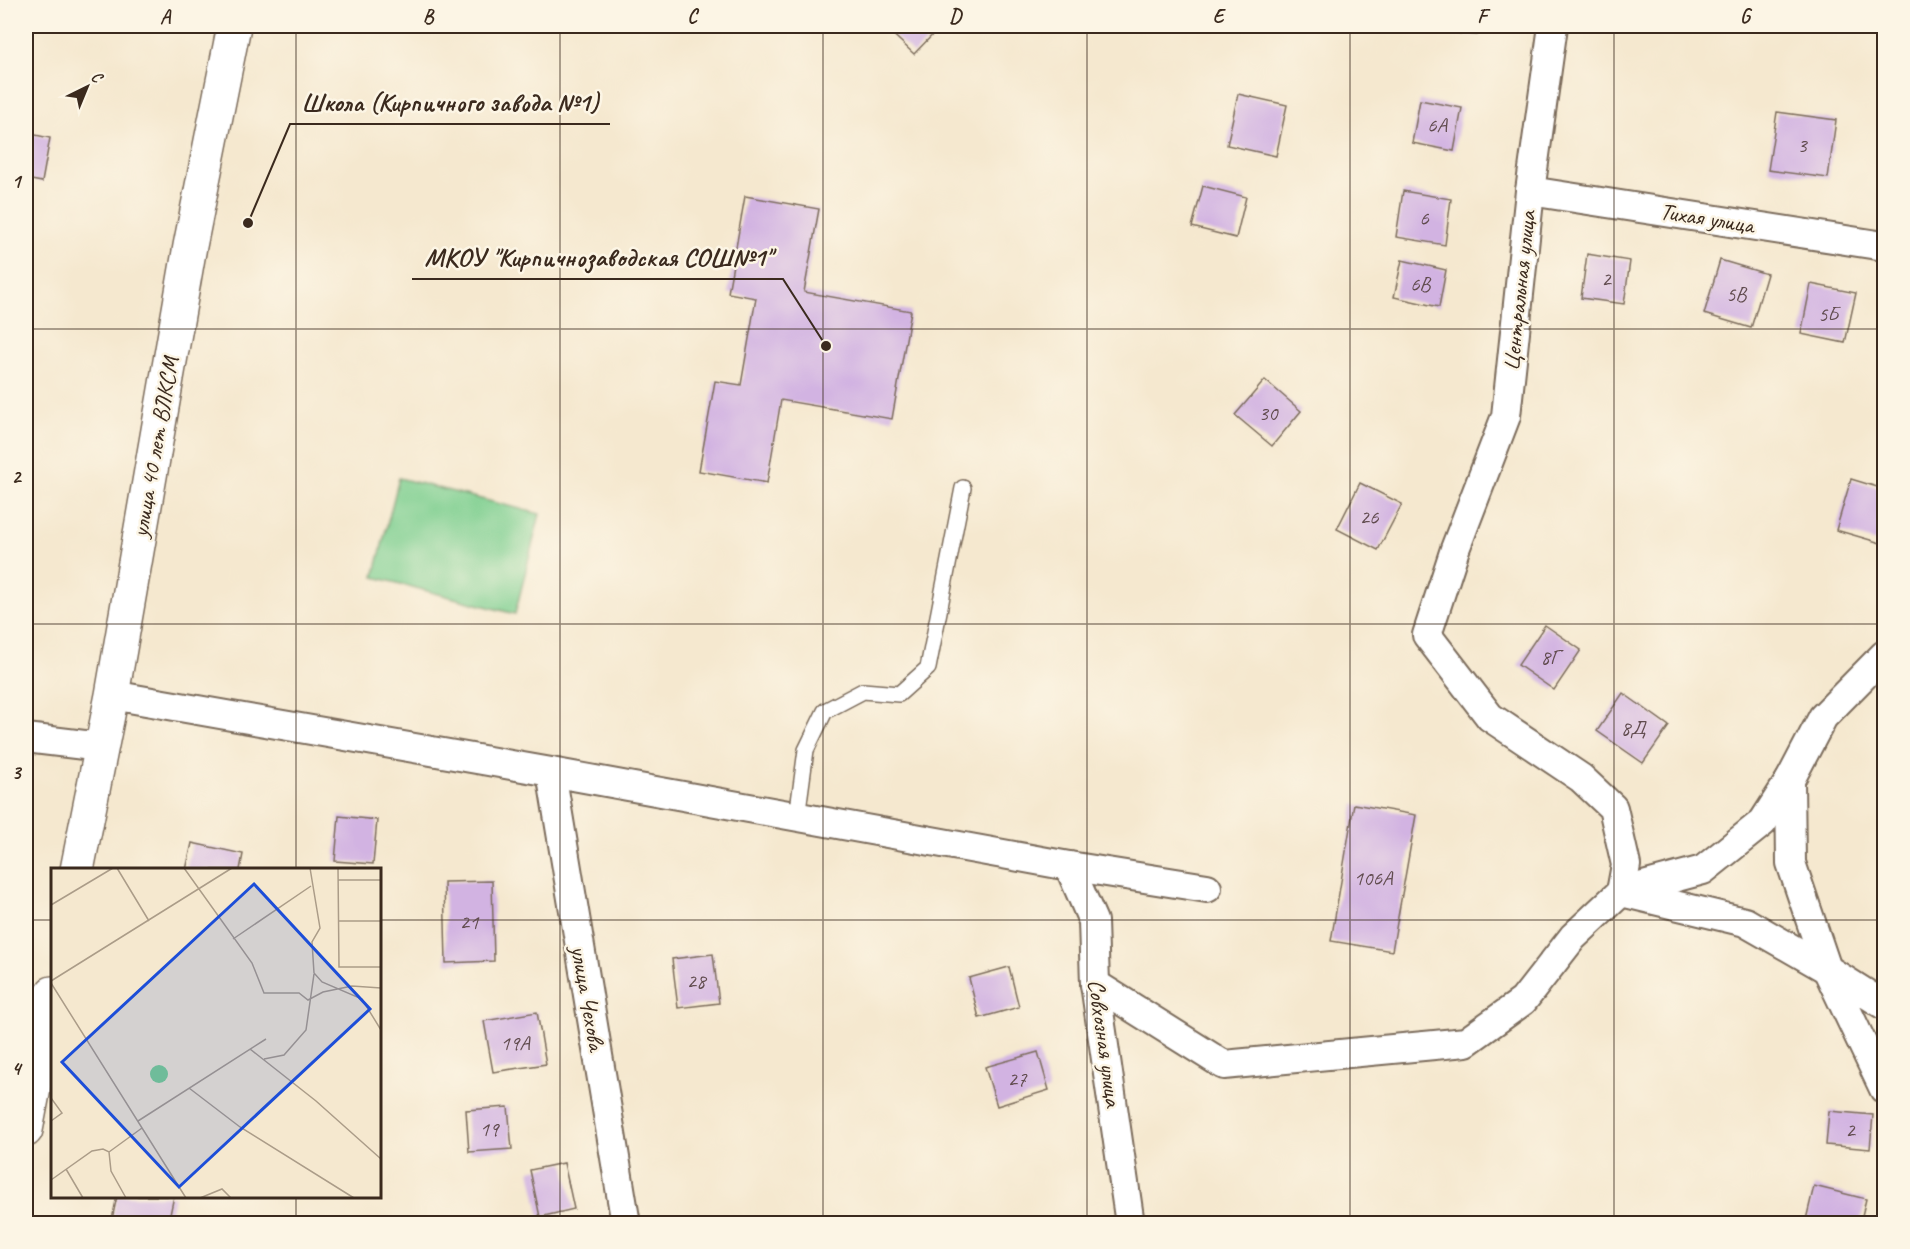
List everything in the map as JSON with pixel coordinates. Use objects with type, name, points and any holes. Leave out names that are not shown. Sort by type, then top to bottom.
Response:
[{"type":"street","name":"улица 40 лет ВЛКСМ","points":[[77,868],[112,695],[190,246],[234,26]]},
{"type":"street","name":"Центральная улица","points":[[1552,26],[1530,191],[1506,416],[1455,549],[1427,635],[1490,717],[1581,778],[1613,808],[1626,865],[1621,892]]},
{"type":"street","name":"Тихая улица","points":[[1530,191],[1884,246]]},
{"type":"street","points":[[1095,984],[1224,1065],[1466,1042],[1523,1000],[1573,937],[1621,892],[1703,870],[1763,822],[1791,780],[1823,717],[1884,655]]},
{"type":"street","points":[[112,695],[1069,866],[1207,888]]},
{"type":"street","points":[[26,738],[101,747]]},
{"type":"street","name":"улица Чехова","points":[[550,772],[626,1224]]},
{"type":"street","points":[[1791,780],[1791,863],[1827,969],[1884,1089]]},
{"type":"street","name":"Совхозная улица","points":[[1069,866],[1093,921],[1095,984],[1130,1224]]},
{"type":"street","points":[[1621,892],[1745,922],[1884,1005]]},
{"type":"street","points":[[26,1130],[51,998]]},
{"type":"lane","points":[[797,817],[806,750],[825,711],[862,691],[899,694],[928,668],[963,488]]},
{"type":"green space","points":[[399,478],[540,514],[515,614],[374,577]]},
{"type":"building","points":[[884,26],[941,26],[914,54]]},
{"type":"building","points":[[1419,26],[1477,26],[1477,35],[1419,30]]},
{"type":"building","points":[[1238,94],[1287,105],[1276,156],[1227,145]]},
{"type":"building","points":[[1420,100],[1462,108],[1454,151],[1412,143]]},
{"type":"building","points":[[1777,112],[1836,120],[1828,178],[1768,170]]},
{"type":"building","points":[[26,133],[50,138],[42,182],[26,179]]},
{"type":"building","points":[[1203,186],[1246,197],[1236,238],[1192,227]]},
{"type":"building","points":[[1403,191],[1451,199],[1445,245],[1396,237]]},
{"type":"building","points":[[745,196],[819,209],[804,292],[911,311],[892,419],[781,400],[767,483],[699,471],[715,381],[741,385],[756,298],[728,293]]},
{"type":"building","points":[[1587,254],[1630,261],[1624,304],[1581,298]]},
{"type":"building","points":[[1402,260],[1446,270],[1439,307],[1394,297]]},
{"type":"building","points":[[1720,260],[1767,274],[1751,328],[1704,314]]},
{"type":"building","points":[[1811,284],[1856,293],[1845,343],[1801,334]]},
{"type":"building","points":[[1265,380],[1301,411],[1272,446],[1235,415]]},
{"type":"building","points":[[1851,479],[1884,489],[1884,544],[1836,530]]},
{"type":"building","points":[[1360,483],[1402,504],[1378,550],[1337,529]]},
{"type":"building","points":[[1545,625],[1581,650],[1554,690],[1518,665]]},
{"type":"building","points":[[1623,693],[1669,726],[1643,763],[1597,731]]},
{"type":"building","points":[[1354,804],[1416,815],[1392,951],[1331,941]]},
{"type":"building","points":[[339,816],[377,820],[373,864],[335,861]]},
{"type":"building","points":[[192,843],[243,854],[240,868],[186,868]]},
{"type":"building","points":[[492,881],[494,961],[446,963],[444,882]]},
{"type":"building","points":[[713,954],[719,1003],[678,1008],[672,959]]},
{"type":"building","points":[[1009,967],[1019,1007],[979,1018],[969,978]]},
{"type":"building","points":[[537,1012],[546,1064],[493,1072],[484,1021]]},
{"type":"building","points":[[1038,1052],[1049,1090],[997,1106],[985,1067]]},
{"type":"building","points":[[508,1107],[512,1149],[469,1152],[466,1110]]},
{"type":"building","points":[[1829,1111],[1873,1115],[1870,1149],[1826,1145]]},
{"type":"building","points":[[564,1163],[574,1209],[540,1217],[530,1170]]},
{"type":"building","points":[[1814,1186],[1866,1199],[1860,1224],[1805,1224]]},
{"type":"building","points":[[117,1198],[174,1198],[168,1224],[111,1224]]},
{"type":"place","name":"Школа (Кирпичного завода №1)","points":[[248,223]]},
{"type":"place","name":"МКОУ \"Кирпичнозаводская СОШ№1\"","points":[[826,346]]}]
